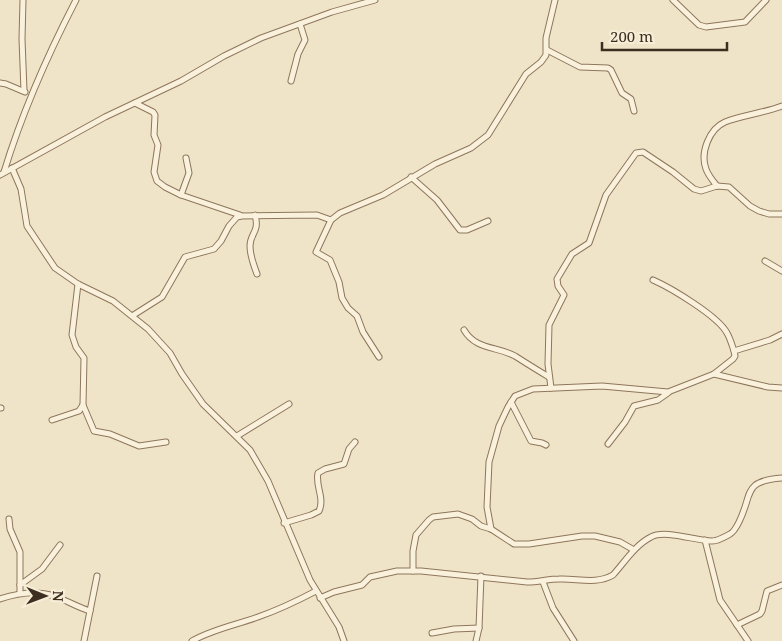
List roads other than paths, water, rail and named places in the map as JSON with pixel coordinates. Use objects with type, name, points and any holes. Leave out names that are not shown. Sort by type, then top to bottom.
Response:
[{"type":"street","points":[[23,0],[24,91]]},
{"type":"street","points":[[2,174],[31,95],[76,0]]},
{"type":"street","points":[[345,0],[346,8]]},
{"type":"street","points":[[2,174],[105,117],[181,81],[239,49],[271,34],[375,0]]},
{"type":"street","points":[[379,357],[365,337],[357,316],[348,308],[342,298],[339,282],[330,260],[316,252],[331,220],[340,213],[383,195],[412,177],[480,143],[494,126],[526,74],[544,59],[547,50],[546,38],[555,0]]},
{"type":"street","points":[[673,0],[699,25],[706,27],[745,22],[766,0]]},
{"type":"street","points":[[291,80],[298,54],[305,40],[300,24]]},
{"type":"street","points":[[547,50],[580,67],[608,68],[611,70],[622,93],[631,99],[634,111]]},
{"type":"street","points":[[0,83],[31,95]]},
{"type":"street","points":[[135,103],[153,112],[155,115],[154,134],[158,145],[154,176],[157,181],[181,195],[242,216]]},
{"type":"street","points":[[717,186],[706,168],[704,158],[706,146],[715,130],[725,122],[782,106]]},
{"type":"street","points":[[551,388],[548,378],[549,325],[564,297],[558,286],[557,278],[572,254],[589,243],[606,195],[636,153],[642,152],[673,172],[694,189],[701,191],[717,186],[729,187],[750,206],[759,211],[769,214],[782,214]]},
{"type":"street","points":[[181,195],[189,173],[186,158]]},
{"type":"street","points":[[12,168],[21,189],[25,219],[32,235],[55,268],[78,284],[100,294],[132,316],[170,353],[182,374],[204,404],[250,450],[260,465],[284,523],[316,591],[339,627],[344,641]]},
{"type":"street","points":[[412,177],[437,200],[460,230],[467,230],[488,221]]},
{"type":"street","points":[[132,316],[162,297],[186,258],[214,249],[221,241],[228,226],[237,217],[255,215],[317,215],[331,220]]},
{"type":"street","points":[[255,215],[257,228],[250,246],[257,274]]},
{"type":"street","points":[[765,260],[782,271]]},
{"type":"street","points":[[608,444],[625,422],[634,406],[658,400],[668,392],[714,374],[733,359],[734,356],[727,331],[701,309],[671,288],[653,280]]},
{"type":"street","points":[[78,284],[72,336],[76,347],[84,358],[83,405],[94,431],[110,434],[139,446],[166,442]]},
{"type":"street","points":[[464,330],[469,338],[475,342],[515,356],[548,378]]},
{"type":"street","points":[[734,351],[770,340],[782,334]]},
{"type":"street","points":[[714,374],[768,387],[782,388]]},
{"type":"street","points":[[491,529],[487,507],[490,462],[499,426],[515,396],[525,391],[551,388],[602,386],[668,392]]},
{"type":"street","points":[[511,402],[524,425],[529,439],[546,445]]},
{"type":"street","points":[[237,436],[289,404]]},
{"type":"street","points":[[52,420],[79,411],[83,405]]},
{"type":"street","points":[[284,523],[319,511],[322,499],[317,477],[318,473],[325,468],[344,464],[349,449],[355,442]]},
{"type":"street","points":[[320,598],[362,584],[370,577],[397,571],[414,570],[543,582],[558,579],[588,581],[608,578],[613,575],[634,550],[651,536],[659,535],[713,541],[731,534],[742,516],[749,490],[754,485],[782,478]]},
{"type":"street","points":[[414,570],[413,550],[416,535],[433,518],[462,514],[514,544],[595,536],[620,542],[634,550]]},
{"type":"street","points":[[9,519],[10,529],[20,552],[20,593]]},
{"type":"street","points":[[705,540],[720,600],[748,641]]},
{"type":"street","points":[[20,585],[42,569],[60,545]]},
{"type":"street","points":[[84,641],[97,576]]},
{"type":"street","points":[[476,641],[479,628],[481,576]]},
{"type":"street","points":[[543,582],[553,608],[574,641]]},
{"type":"street","points":[[737,625],[760,614],[767,591],[782,585]]},
{"type":"street","points":[[192,641],[221,627],[268,614],[316,591]]},
{"type":"street","points":[[0,599],[20,593],[41,593],[90,611]]},
{"type":"street","points":[[432,633],[454,629],[479,628]]}]
